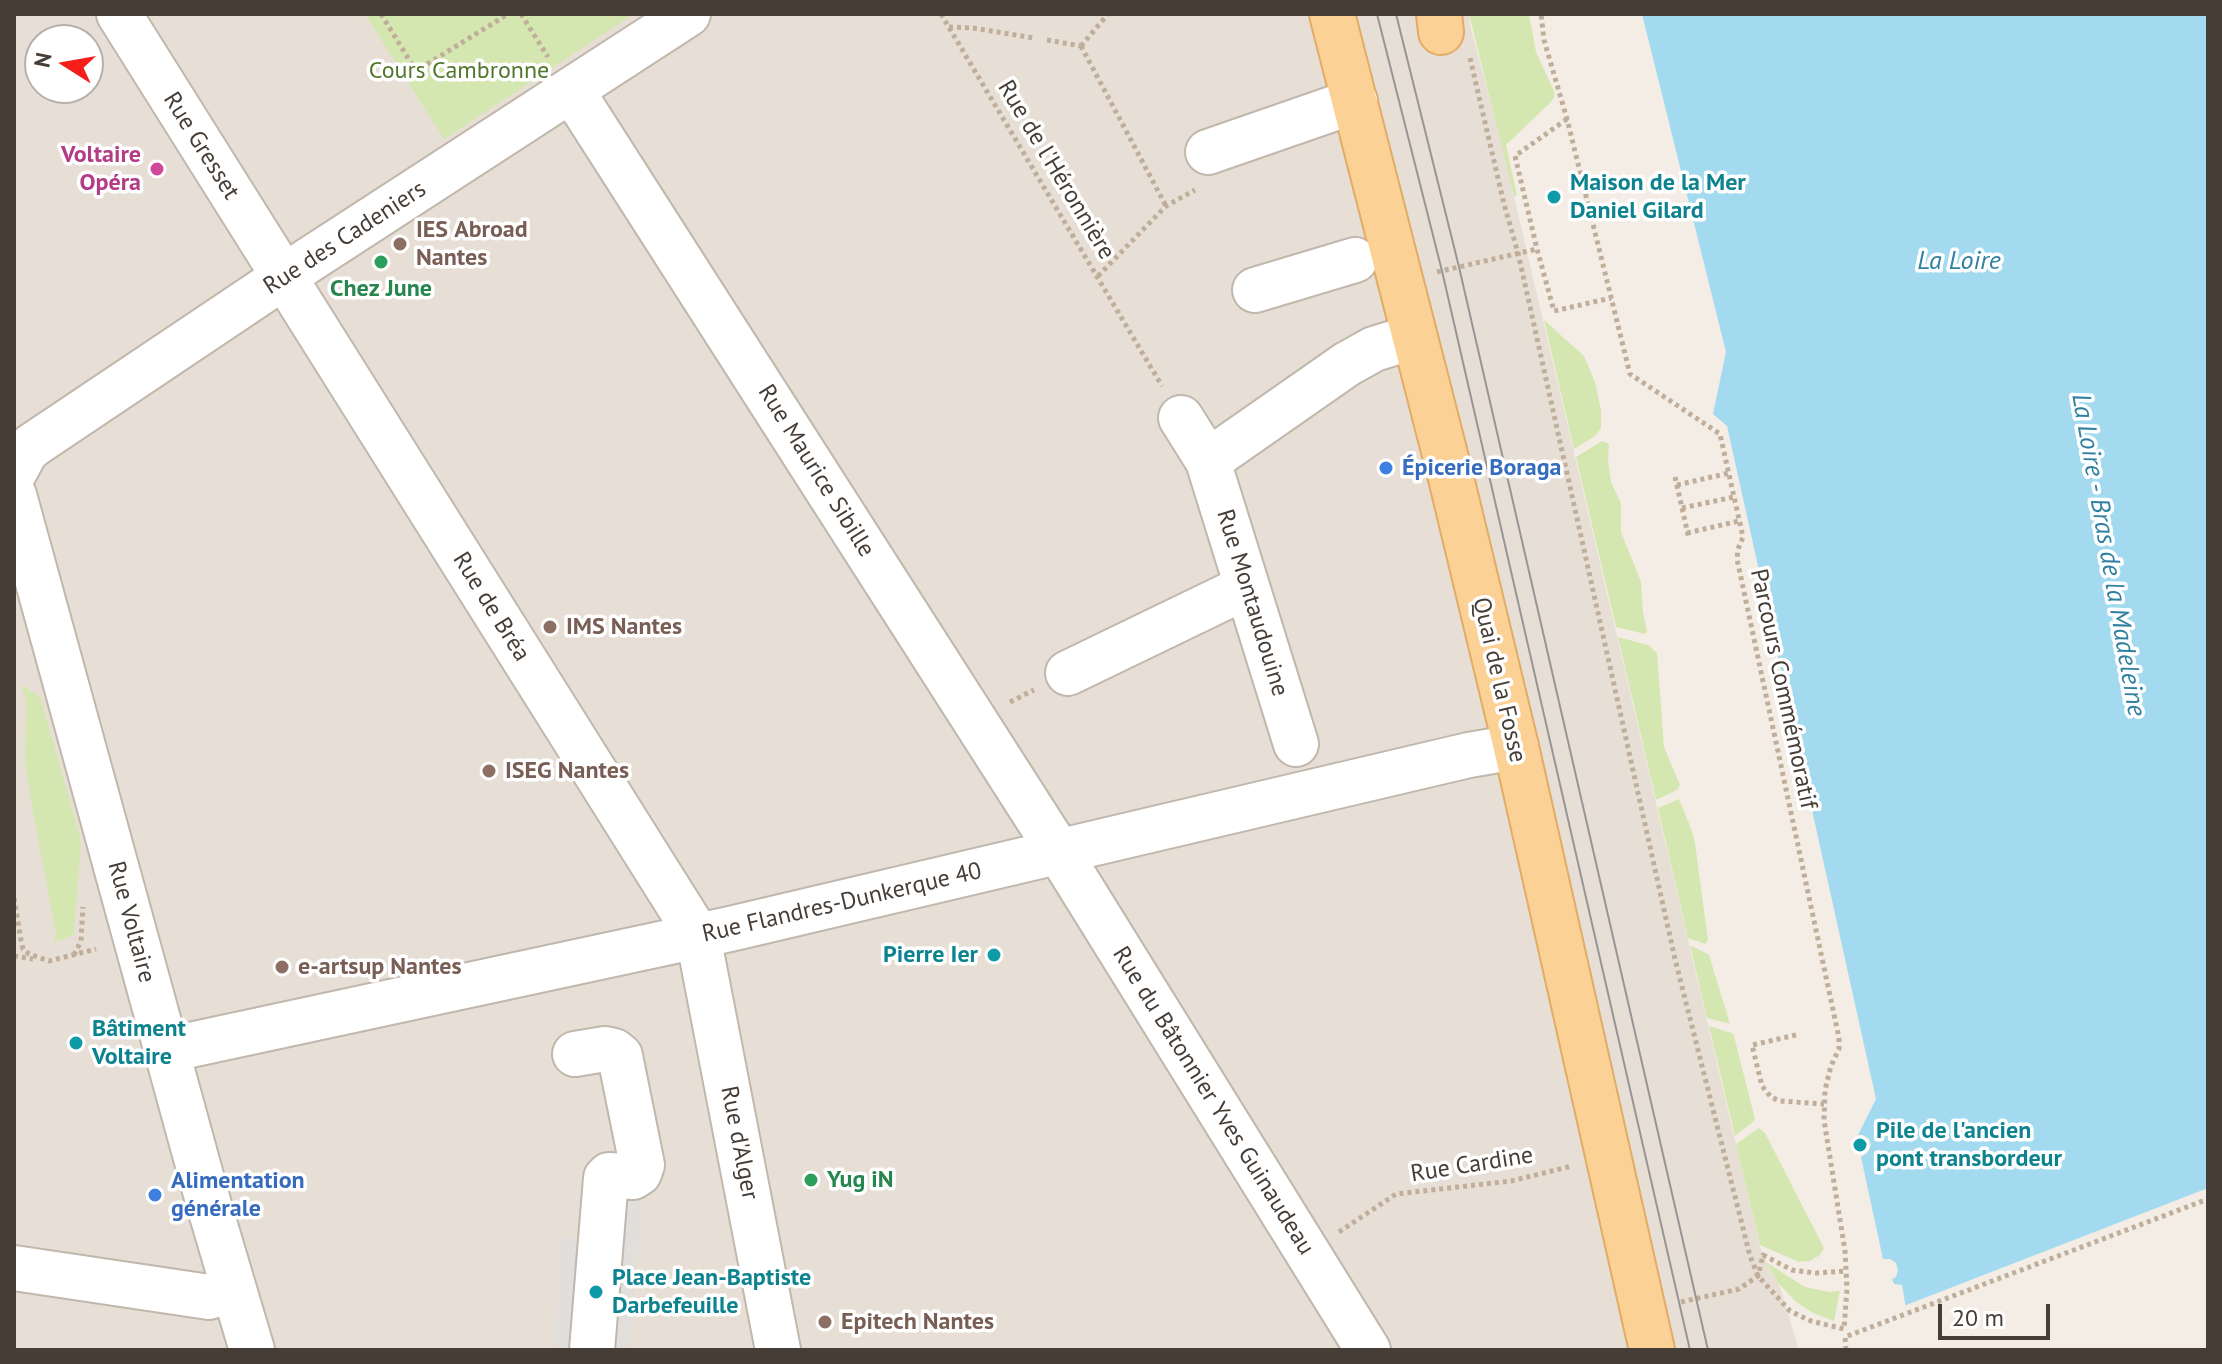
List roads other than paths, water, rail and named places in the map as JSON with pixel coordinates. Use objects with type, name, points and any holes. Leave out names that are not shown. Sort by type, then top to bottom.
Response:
[{"type":"main road","name":"Quai de la Fosse","points":[[1332,14],[1451,478],[1516,747],[1652,1350]]},
{"type":"street","name":"Rue Gresset","points":[[119,14],[284,278]]},
{"type":"street","name":"Rue des Cadeniers","points":[[14,473],[26,451],[33,445],[284,278],[563,79],[688,14]]},
{"type":"street","name":"Rue Maurice Sibille","points":[[563,79],[1059,852]]},
{"type":"street","points":[[1208,152],[1355,101]]},
{"type":"street","points":[[1255,290],[1355,260]]},
{"type":"street","name":"Rue de Bréa","points":[[284,278],[698,936]]},
{"type":"street","points":[[1208,461],[1338,369],[1374,349],[1413,337]]},
{"type":"street","name":"Rue Montaudouine","points":[[1181,418],[1208,461],[1304,769]]},
{"type":"street","name":"Rue Voltaire","points":[[14,495],[251,1348]]},
{"type":"street","points":[[1068,673],[1246,587]]},
{"type":"street","name":"Rue Flandres-Dunkerque 40","points":[[167,1050],[698,936],[1059,852],[1304,769],[1469,755],[1516,747]]},
{"type":"street","name":"Rue du Bâtonnier Yves Guinaudeau","points":[[1059,852],[1368,1350]]},
{"type":"street","name":"Rue d'Alger","points":[[698,936],[778,1350]]},
{"type":"street","points":[[575,1054],[608,1049],[619,1054],[642,1165],[633,1177],[609,1175],[606,1178],[592,1350]]},
{"type":"street","points":[[14,1268],[209,1297],[233,1288]]},
{"type":"water","name":"La Loire","points":[[1642,14],[2208,14],[2208,1350],[1913,1350],[1902,1285],[1894,1284],[1892,1279],[1898,1270],[1896,1263],[1883,1259],[1861,1157],[1871,1145],[1869,1139],[1858,1135],[1876,1099],[1727,426],[1713,414],[1726,352]]},
{"type":"tram line","points":[[1377,14],[1442,271],[1690,1350]]},
{"type":"tram line","points":[[1396,14],[1459,267],[1708,1350]]},
{"type":"place","name":"Voltaire Opéra","points":[[157,169]]},
{"type":"place","name":"Maison de la Mer Daniel Gilard","points":[[1554,197]]},
{"type":"place","name":"IES Abroad Nantes","points":[[400,244]]},
{"type":"place","name":"Chez June","points":[[381,262]]},
{"type":"place","name":"Épicerie Boraga","points":[[1386,468]]},
{"type":"place","name":"IMS Nantes","points":[[550,627]]},
{"type":"place","name":"ISEG Nantes","points":[[489,771]]},
{"type":"place","name":"Pierre Ier","points":[[994,955]]},
{"type":"place","name":"e-artsup Nantes","points":[[282,967]]},
{"type":"place","name":"Bâtiment Voltaire","points":[[76,1043]]},
{"type":"place","name":"Pile de l'ancien pont transbordeur","points":[[1860,1145]]},
{"type":"place","name":"Yug iN","points":[[811,1180]]},
{"type":"place","name":"Alimentation générale","points":[[155,1195]]},
{"type":"place","name":"Place Jean-Baptiste Darbefeuille","points":[[596,1292]]},
{"type":"place","name":"Epitech Nantes","points":[[825,1322]]},
{"type":"park label","name":"Cours Cambronne","points":[[459,71]]},
{"type":"water label","name":"La Loire - Bras de la Madeleine","points":[[2108,555]]}]
